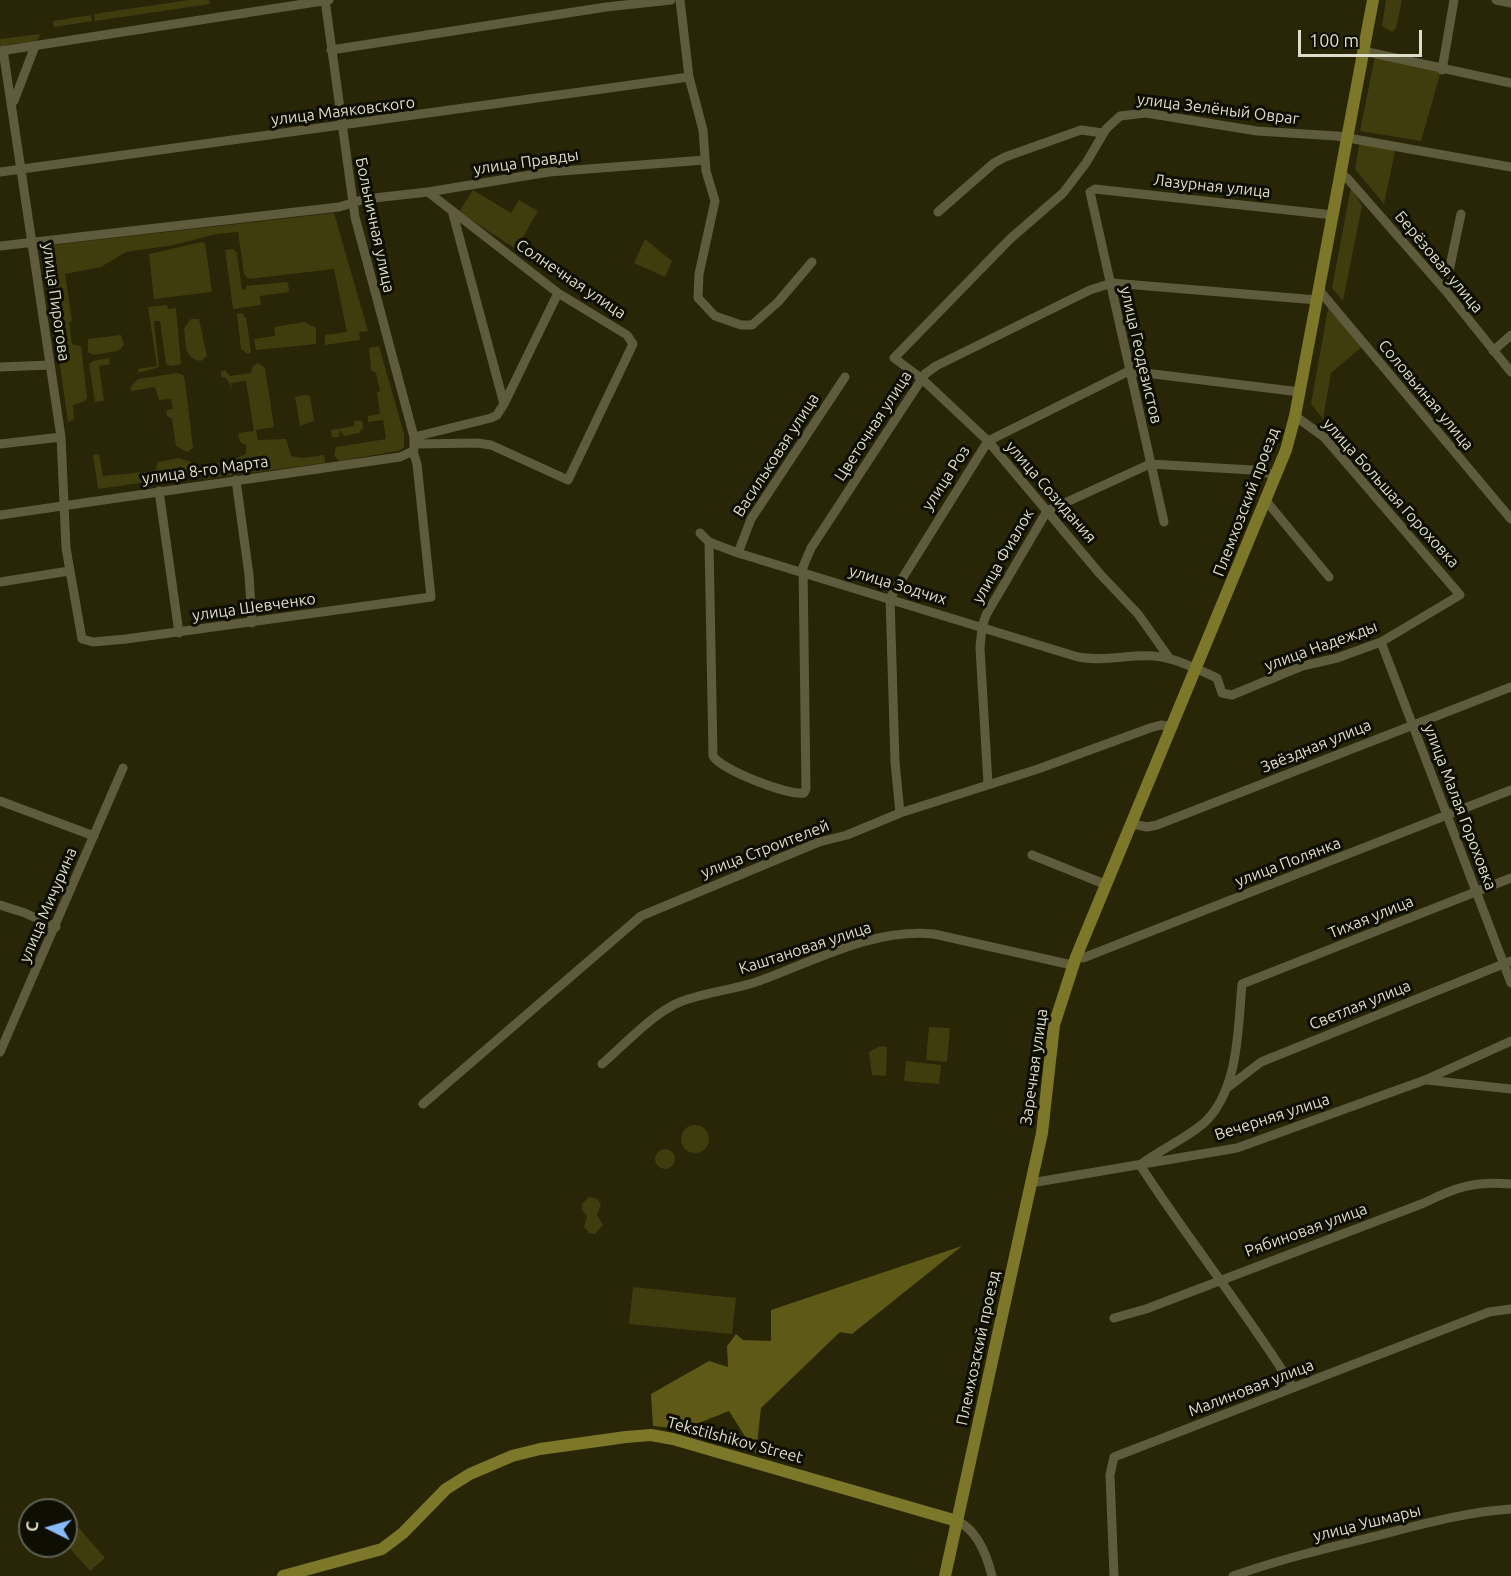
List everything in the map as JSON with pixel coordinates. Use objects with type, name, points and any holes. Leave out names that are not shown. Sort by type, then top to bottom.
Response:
[{"type":"main road","name":"Племхозский проезд","points":[[1074,961],[1277,475],[1300,392],[1373,0]]},
{"type":"main road","name":"Заречная улица","points":[[1031,1183],[1045,1114],[1052,1032],[1074,961]]},
{"type":"main road","name":"Племхозский проезд","points":[[945,1576],[1031,1183]]},
{"type":"main road","name":"Tekstilshikov Street","points":[[283,1576],[382,1549],[403,1533],[446,1489],[470,1473],[495,1462],[532,1450],[635,1436],[673,1439],[957,1521]]},
{"type":"street","points":[[2,51],[326,0]]},
{"type":"street","name":"Больничная улица","points":[[326,0],[340,126],[353,203],[364,255],[414,444],[431,597]]},
{"type":"street","points":[[331,50],[606,7],[671,0]]},
{"type":"street","points":[[680,0],[689,77],[703,130],[705,160],[715,201],[697,290],[700,302],[707,309],[736,324],[752,325],[778,302],[812,262]]},
{"type":"street","points":[[1442,70],[1454,0]]},
{"type":"street","points":[[1496,0],[1511,3]]},
{"type":"street","name":"улица Пирогова","points":[[13,103],[34,46]]},
{"type":"street","name":"улица Пирогова","points":[[2,51],[13,103],[61,437],[69,571],[82,639]]},
{"type":"street","points":[[1363,51],[1442,70],[1511,83]]},
{"type":"street","name":"улица Маяковского","points":[[0,172],[689,77]]},
{"type":"street","name":"улица Зелёный Овраг","points":[[1102,133],[1116,118],[1135,113],[1197,119],[1257,131],[1347,138],[1511,167]]},
{"type":"street","points":[[938,212],[994,163],[1005,157],[1081,130],[1102,133]]},
{"type":"street","name":"улица Созидания","points":[[1102,133],[1086,163],[1063,193],[1010,239],[894,358],[921,378],[988,441],[1100,574],[1138,614],[1170,659]]},
{"type":"street","name":"улица Правды","points":[[0,246],[353,203],[365,199],[428,192],[549,172],[705,160]]},
{"type":"street","name":"Берёзовая улица","points":[[1340,174],[1347,178],[1445,290],[1511,372]]},
{"type":"street","name":"Лазурная улица","points":[[1090,193],[1095,189],[1333,215]]},
{"type":"street","name":"Солнечная улица","points":[[414,444],[477,443],[492,445],[568,480],[631,350],[632,341],[627,335],[558,293],[453,214],[428,192]]},
{"type":"street","name":"улица Геодезистов","points":[[1090,193],[1164,522]]},
{"type":"street","points":[[453,214],[504,404]]},
{"type":"street","points":[[1445,290],[1461,214]]},
{"type":"street","name":"Цветочная улица","points":[[710,542],[713,756],[718,762],[766,784],[800,794],[807,789],[802,572],[811,548],[921,378],[936,366],[1109,283],[1128,282],[1318,295]]},
{"type":"street","points":[[414,444],[497,415],[558,293]]},
{"type":"street","name":"Соловьиная улица","points":[[1318,295],[1511,519]]},
{"type":"street","points":[[1493,351],[1511,335]]},
{"type":"street","points":[[0,367],[50,365]]},
{"type":"street","points":[[1129,371],[1300,392]]},
{"type":"street","name":"улица Роз","points":[[890,598],[988,441],[1129,371]]},
{"type":"street","name":"Васильковая улица","points":[[738,553],[748,524],[845,377]]},
{"type":"street","name":"улица Большая Гороховка","points":[[1295,416],[1324,437],[1460,595]]},
{"type":"street","points":[[0,444],[61,437]]},
{"type":"street","name":"улица 8-го Марта","points":[[0,515],[400,458],[414,444]]},
{"type":"street","name":"улица Фиалок","points":[[988,784],[980,648],[982,627],[999,590],[1047,511],[1150,464],[1252,470],[1277,475]]},
{"type":"street","points":[[236,480],[249,575],[252,623]]},
{"type":"street","points":[[159,491],[179,633]]},
{"type":"street","points":[[1267,502],[1329,577]]},
{"type":"street","name":"улица Зодчих","points":[[700,533],[710,542],[738,553],[1082,658],[1153,656],[1170,659],[1197,669]]},
{"type":"street","points":[[0,582],[69,571]]},
{"type":"street","name":"улица Надежды","points":[[1197,669],[1217,678],[1222,693],[1232,695],[1302,666],[1337,658],[1381,642],[1460,595]]},
{"type":"street","name":"улица Шевченко","points":[[82,639],[93,642],[179,633],[431,597]]},
{"type":"street","points":[[890,598],[895,762],[900,813]]},
{"type":"street","name":"улица Малая Гороховка","points":[[1381,642],[1477,891],[1507,962],[1511,983]]},
{"type":"street","name":"Звёздная улица","points":[[1132,824],[1143,827],[1158,825],[1511,687]]},
{"type":"street","name":"улица Строителей","points":[[423,1104],[641,916],[778,857],[851,833],[900,813],[1038,769],[1150,728],[1161,725],[1173,727]]},
{"type":"street","name":"улица Мичурина","points":[[0,1052],[3,1036],[56,927],[123,768]]},
{"type":"street","name":"улица Полянка","points":[[1074,961],[1511,790]]},
{"type":"street","points":[[0,801],[94,837]]},
{"type":"street","points":[[1032,855],[1107,885]]},
{"type":"street","name":"Тихая улица","points":[[1227,1088],[1238,1032],[1242,984],[1511,878]]},
{"type":"street","points":[[0,905],[56,927]]},
{"type":"street","name":"Каштановая улица","points":[[602,1064],[644,1027],[679,1003],[759,981],[813,958],[871,940],[921,932],[1074,961]]},
{"type":"street","name":"Светлая улица","points":[[1227,1088],[1261,1062],[1507,962]]},
{"type":"street","name":"Вечерняя улица","points":[[1031,1183],[1237,1148],[1425,1080],[1511,1041]]},
{"type":"street","points":[[1425,1080],[1511,1089]]},
{"type":"street","points":[[1227,1088],[1206,1121],[1140,1165],[1217,1279],[1257,1330],[1293,1387]]},
{"type":"street","name":"Рябиновая улица","points":[[1114,1318],[1146,1309],[1217,1279],[1424,1203],[1457,1187],[1485,1182],[1511,1185]]},
{"type":"street","name":"Малиновая улица","points":[[1114,1576],[1110,1475],[1114,1457],[1489,1312],[1511,1309]]},
{"type":"street","name":"улица Ушмары","points":[[1233,1576],[1272,1562],[1434,1522],[1481,1511],[1511,1509]]},
{"type":"street","points":[[957,1521],[971,1530],[992,1576]]},
{"type":"shaded area","points":[[189,0],[209,0],[210,4],[95,21],[94,14]]},
{"type":"shaded area","points":[[1386,0],[1402,0],[1396,28],[1392,32],[1382,26]]},
{"type":"shaded area","points":[[91,15],[92,21],[54,27],[53,21]]},
{"type":"shaded area","points":[[40,34],[35,41],[0,46],[0,39]]},
{"type":"shaded area","points":[[1375,56],[1441,71],[1421,141],[1360,131]]},
{"type":"shaded area","points":[[1360,140],[1396,146],[1384,204],[1355,169]]},
{"type":"shaded area","points":[[1351,187],[1362,206],[1343,301],[1332,288]]},
{"type":"shaded area","points":[[473,190],[511,213],[519,200],[538,211],[516,249],[459,212]]},
{"type":"shaded area","points":[[334,213],[368,331],[359,332],[360,340],[325,345],[325,335],[347,332],[334,269],[249,279],[244,274],[238,232],[216,234],[174,245],[126,252],[101,267],[65,274],[72,321],[69,322],[72,344],[81,346],[87,397],[85,401],[73,405],[74,419],[68,422],[43,246]]},
{"type":"shaded area","points":[[645,239],[672,261],[665,277],[634,263]]},
{"type":"shaded area","points":[[205,243],[212,292],[154,299],[149,254]]},
{"type":"shaded area","points":[[233,249],[237,253],[242,290],[246,289],[246,286],[285,282],[288,283],[289,292],[260,296],[261,305],[233,309],[225,250]]},
{"type":"shaded area","points":[[1329,303],[1364,345],[1331,373],[1323,419],[1311,404]]},
{"type":"shaded area","points":[[167,305],[168,309],[176,308],[181,364],[171,366],[166,364],[160,321],[154,321],[159,367],[138,373],[138,369],[157,366],[148,307]]},
{"type":"shaded area","points":[[243,313],[246,317],[251,352],[248,354],[241,349],[237,314]]},
{"type":"shaded area","points":[[191,319],[199,319],[207,356],[201,361],[191,357],[186,349],[184,328]]},
{"type":"shaded area","points":[[305,322],[316,328],[316,344],[256,350],[254,339],[275,336],[274,327]]},
{"type":"shaded area","points":[[121,335],[124,345],[118,351],[93,355],[88,352],[88,339]]},
{"type":"shaded area","points":[[379,346],[404,434],[404,448],[339,461],[334,455],[336,447],[386,439],[383,420],[368,422],[368,416],[380,414],[377,392],[380,391],[376,373],[371,370],[369,348]]},
{"type":"shaded area","points":[[109,358],[110,364],[99,366],[104,401],[95,402],[89,364]]},
{"type":"shaded area","points":[[258,363],[265,368],[274,427],[256,430],[258,440],[286,439],[291,456],[303,458],[324,455],[325,463],[203,479],[201,471],[203,467],[233,460],[246,454],[246,445],[240,442],[238,433],[254,431],[246,381],[231,383],[232,389],[227,379],[221,376],[221,372],[225,370],[230,376],[251,373],[253,366]]},
{"type":"shaded area","points":[[177,373],[183,375],[185,381],[193,448],[187,452],[176,446],[172,419],[167,416],[166,410],[173,409],[171,399],[159,400],[155,387],[132,391],[130,388],[138,379]]},
{"type":"shaded area","points":[[310,396],[314,421],[300,426],[295,397]]},
{"type":"shaded area","points":[[354,421],[362,421],[363,428],[359,433],[344,436],[340,430],[339,437],[332,437],[331,430],[354,426]]},
{"type":"shaded area","points":[[99,454],[103,476],[155,471],[158,462],[179,458],[191,462],[195,475],[98,489],[93,455]]},
{"type":"shaded area","points":[[929,1027],[950,1028],[947,1062],[926,1060]]},
{"type":"shaded area","points":[[881,1046],[887,1047],[886,1076],[872,1075],[869,1052]]},
{"type":"shaded area","points":[[906,1061],[941,1065],[939,1084],[904,1081]]},
{"type":"shaded area","points":[[695,1125],[705,1129],[709,1139],[705,1149],[695,1153],[685,1149],[681,1139],[685,1129]]},
{"type":"shaded area","points":[[665,1149],[672,1152],[675,1159],[672,1166],[665,1169],[658,1166],[655,1159],[658,1152]]},
{"type":"shaded area","points":[[589,1197],[598,1199],[601,1205],[597,1215],[603,1225],[595,1234],[589,1233],[584,1227],[587,1216],[582,1210],[582,1204]]},
{"type":"shaded area","points":[[962,1246],[852,1334],[840,1332],[761,1408],[756,1454],[729,1411],[684,1429],[653,1426],[651,1394],[709,1361],[728,1367],[727,1346],[736,1334],[743,1340],[771,1341],[771,1310]]},
{"type":"shaded area","points":[[633,1287],[736,1298],[732,1334],[629,1324]]},
{"type":"shaded area","points":[[78,1527],[105,1558],[90,1571],[78,1558]]}]
